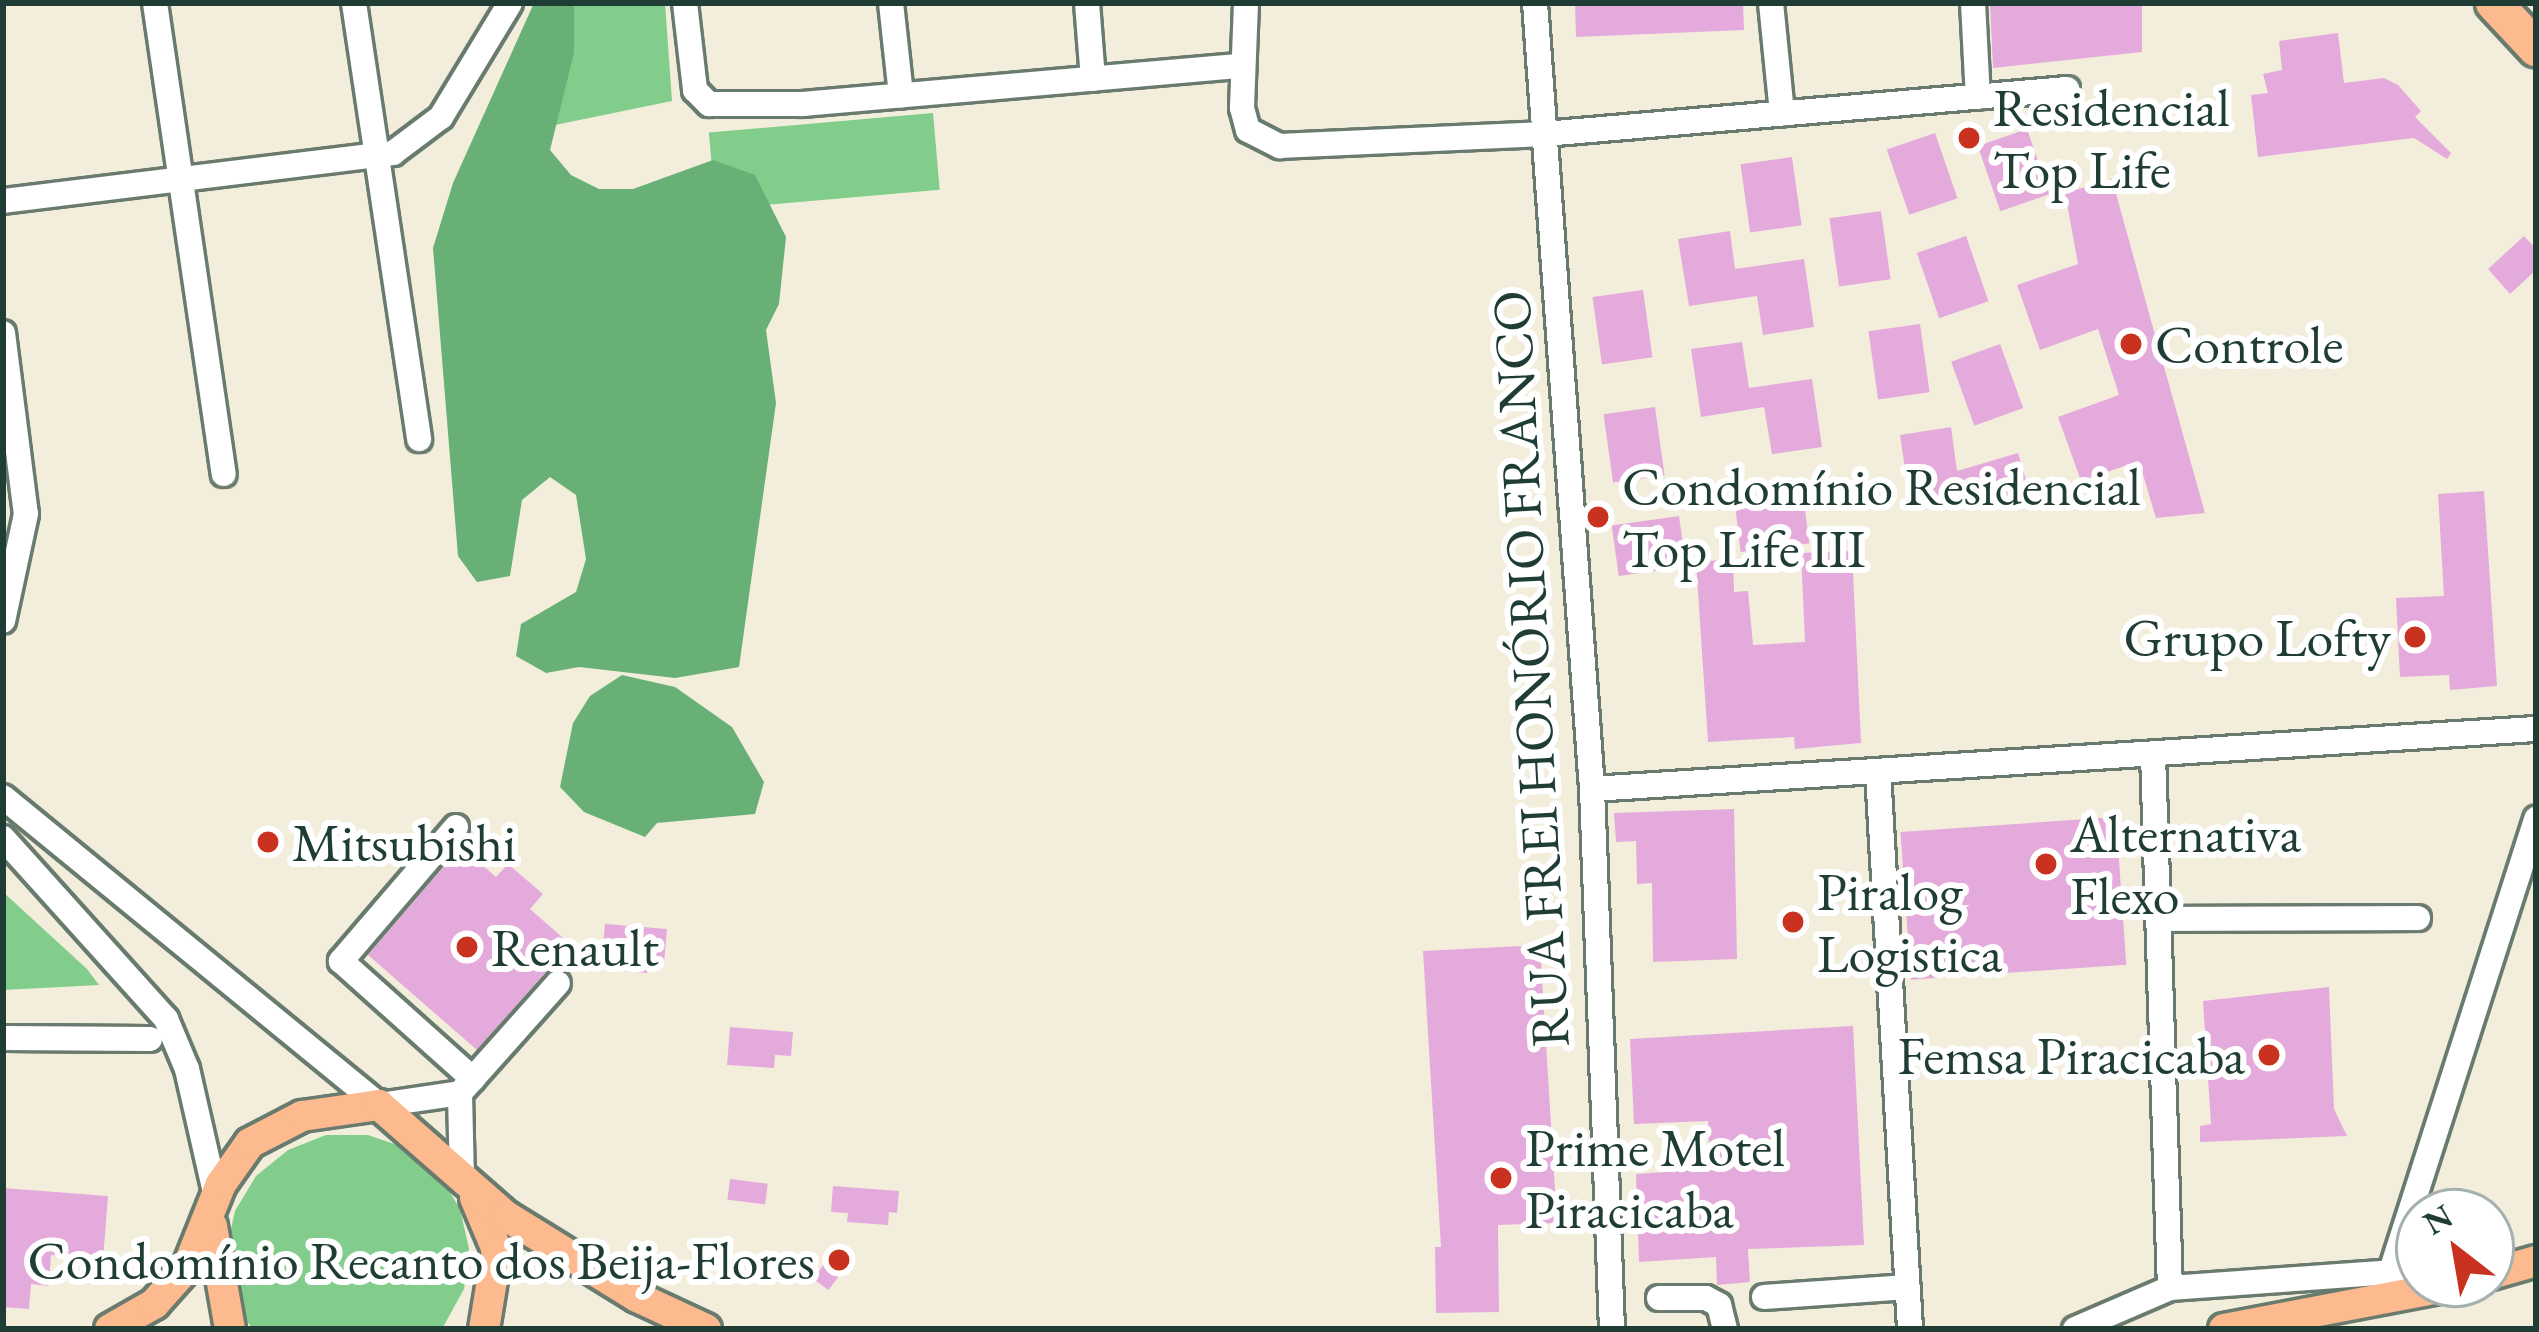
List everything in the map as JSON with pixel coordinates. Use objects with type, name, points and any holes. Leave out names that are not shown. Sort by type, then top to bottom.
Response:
[{"type":"highway","points":[[2494,3],[2536,48]]},
{"type":"main road","points":[[110,1329],[171,1287],[237,1157],[265,1133],[302,1116],[379,1105],[462,1181],[556,1248],[706,1329]]},
{"type":"main road","points":[[462,1181],[496,1250],[484,1329]]},
{"type":"main road","points":[[214,1208],[230,1329]]},
{"type":"main road","points":[[2224,1329],[2395,1290]]},
{"type":"main road","points":[[2326,1329],[2395,1299]]},
{"type":"street","points":[[155,3],[224,474]]},
{"type":"street","points":[[354,3],[419,439]]},
{"type":"street","points":[[3,201],[376,158],[430,131],[511,3]]},
{"type":"street","points":[[685,3],[695,90],[710,104],[901,95],[1238,66]]},
{"type":"street","points":[[891,3],[901,95]]},
{"type":"street","points":[[1087,3],[1093,79]]},
{"type":"street","points":[[1246,3],[1238,66],[1248,130],[1280,146],[1544,134],[2067,89]]},
{"type":"street","name":"RUA FREI HONÓRIO FRANCO","points":[[1535,3],[1592,789],[1612,1329]]},
{"type":"street","points":[[1772,3],[1782,112]]},
{"type":"street","points":[[1973,3],[1978,97]]},
{"type":"street","points":[[3,333],[26,514],[3,621]]},
{"type":"street","points":[[1592,789],[2536,729]]},
{"type":"street","points":[[2153,754],[2170,1288]]},
{"type":"street","points":[[1878,772],[1910,1329]]},
{"type":"street","points":[[3,797],[379,1105],[466,1086],[558,983]]},
{"type":"street","points":[[2392,1268],[2536,819]]},
{"type":"street","points":[[456,827],[341,961],[466,1086],[462,1181]]},
{"type":"street","points":[[3,838],[166,1019],[187,1070],[214,1208]]},
{"type":"street","points":[[2158,919],[2418,918]]},
{"type":"street","points":[[3,1038],[149,1039]]},
{"type":"street","points":[[2075,1329],[2170,1288],[2395,1269]]},
{"type":"street","points":[[1764,1297],[1908,1287]]},
{"type":"street","points":[[1659,1298],[1706,1298],[1719,1305],[1725,1329]]},
{"type":"green space","points":[[534,3],[574,3],[574,53],[550,150],[571,175],[599,189],[633,189],[713,160],[755,175],[786,237],[779,304],[766,330],[776,403],[739,667],[675,678],[579,667],[546,673],[516,656],[521,624],[576,592],[586,559],[576,495],[550,477],[522,500],[510,576],[477,582],[458,556],[433,248],[453,183]]},
{"type":"green space","points":[[540,3],[665,3],[672,101],[555,125]]},
{"type":"green space","points":[[933,113],[940,190],[716,209],[709,133]]},
{"type":"green space","points":[[622,675],[675,687],[732,727],[764,782],[755,814],[657,823],[645,837],[584,812],[560,787],[573,723],[590,696]]},
{"type":"green space","points":[[3,892],[87,969],[99,985],[3,990]]},
{"type":"green space","points":[[326,1135],[368,1135],[406,1148],[439,1174],[460,1209],[469,1249],[464,1289],[442,1329],[253,1329],[244,1318],[226,1251],[235,1211],[256,1176],[288,1150]]},
{"type":"building","points":[[1575,3],[1743,3],[1744,30],[1576,37]]},
{"type":"building","points":[[1990,3],[2142,3],[2142,52],[1993,68]]},
{"type":"building","points":[[2338,33],[2344,83],[2384,78],[2398,85],[2421,111],[2415,117],[2451,153],[2447,159],[2414,138],[2258,157],[2251,95],[2268,93],[2263,74],[2282,70],[2279,41]]},
{"type":"building","points":[[2027,129],[2049,194],[2000,211],[1978,146]]},
{"type":"building","points":[[1935,133],[1957,198],[1909,215],[1887,150]]},
{"type":"building","points":[[1792,157],[1802,225],[1750,233],[1741,164]]},
{"type":"building","points":[[2112,179],[2205,513],[2156,518],[2139,461],[2081,481],[2058,417],[2119,395],[2098,329],[2040,350],[2017,285],[2078,264],[2065,193]]},
{"type":"building","points":[[1881,211],[1891,279],[1839,287],[1830,218]]},
{"type":"building","points":[[1730,231],[1735,269],[1804,259],[1814,327],[1763,335],[1757,296],[1689,306],[1678,239]]},
{"type":"building","points":[[1966,236],[1988,301],[1939,318],[1917,253]]},
{"type":"building","points":[[2524,236],[2536,249],[2536,270],[2510,294],[2488,269]]},
{"type":"building","points":[[1643,290],[1652,357],[1602,364],[1592,297]]},
{"type":"building","points":[[1920,324],[1930,392],[1878,400],[1869,331]]},
{"type":"building","points":[[1742,342],[1749,388],[1812,379],[1822,447],[1772,454],[1764,407],[1701,417],[1691,349]]},
{"type":"building","points":[[2000,344],[2023,408],[1974,426],[1951,362]]},
{"type":"building","points":[[1655,407],[1665,475],[1613,483],[1604,414]]},
{"type":"building","points":[[1951,427],[1957,471],[2018,453],[2030,494],[1979,509],[1974,493],[1910,502],[1900,435]]},
{"type":"building","points":[[2484,491],[2497,686],[2450,690],[2449,675],[2400,677],[2396,598],[2444,596],[2438,494]]},
{"type":"building","points":[[1803,493],[1809,544],[1741,552],[1735,501]]},
{"type":"building","points":[[1679,516],[1686,567],[1619,576],[1612,525]]},
{"type":"building","points":[[1852,551],[1861,743],[1795,749],[1794,737],[1708,742],[1696,562],[1733,559],[1734,592],[1748,591],[1753,645],[1805,642],[1801,553]]},
{"type":"building","points":[[1734,809],[1737,959],[1653,962],[1652,883],[1637,884],[1636,841],[1616,842],[1614,813]]},
{"type":"building","points":[[2116,817],[2126,965],[1911,980],[1901,832]]},
{"type":"building","name":"Renault","points":[[461,846],[496,877],[508,864],[543,894],[530,909],[570,944],[477,1050],[368,955]]},
{"type":"building","points":[[605,924],[667,929],[664,963],[648,962],[647,973],[601,969]]},
{"type":"building","points":[[1540,945],[1557,1223],[1498,1225],[1499,1312],[1436,1313],[1435,1247],[1441,1247],[1423,951]]},
{"type":"building","name":"Femsa Piracicaba","points":[[2329,987],[2334,1109],[2347,1136],[2200,1142],[2200,1126],[2211,1124],[2203,1001]]},
{"type":"building","points":[[1853,1026],[1864,1245],[1748,1249],[1750,1282],[1717,1285],[1716,1257],[1639,1262],[1636,1174],[1710,1169],[1708,1121],[1634,1124],[1630,1039]]},
{"type":"building","points":[[730,1027],[793,1032],[791,1056],[775,1055],[774,1068],[727,1065]]},
{"type":"building","points":[[730,1179],[768,1184],[765,1204],[727,1200]]},
{"type":"building","points":[[833,1186],[899,1191],[897,1213],[889,1212],[888,1225],[847,1222],[848,1213],[831,1212]]},
{"type":"building","points":[[3,1188],[108,1196],[103,1259],[51,1255],[49,1286],[31,1284],[29,1309],[3,1307]]},
{"type":"building","points":[[835,1249],[850,1260],[829,1290],[813,1279]]},
{"type":"place","name":"Residencial Top Life","points":[[1969,138]]},
{"type":"place","name":"Controle","points":[[2131,344]]},
{"type":"place","name":"Condomínio Residencial Top Life III","points":[[1598,517]]},
{"type":"place","name":"Grupo Lofty","points":[[2415,637]]},
{"type":"place","name":"Mitsubishi","points":[[268,842]]},
{"type":"place","name":"Alternativa Flexo","points":[[2046,864]]},
{"type":"place","name":"Piralog Logistica","points":[[1793,922]]},
{"type":"place","name":"Renault","points":[[467,947]]},
{"type":"place","name":"Femsa Piracicaba","points":[[2269,1055]]},
{"type":"place","name":"Prime Motel Piracicaba","points":[[1501,1178]]},
{"type":"place","name":"Condomínio Recanto dos Beija-Flores","points":[[839,1260]]}]
